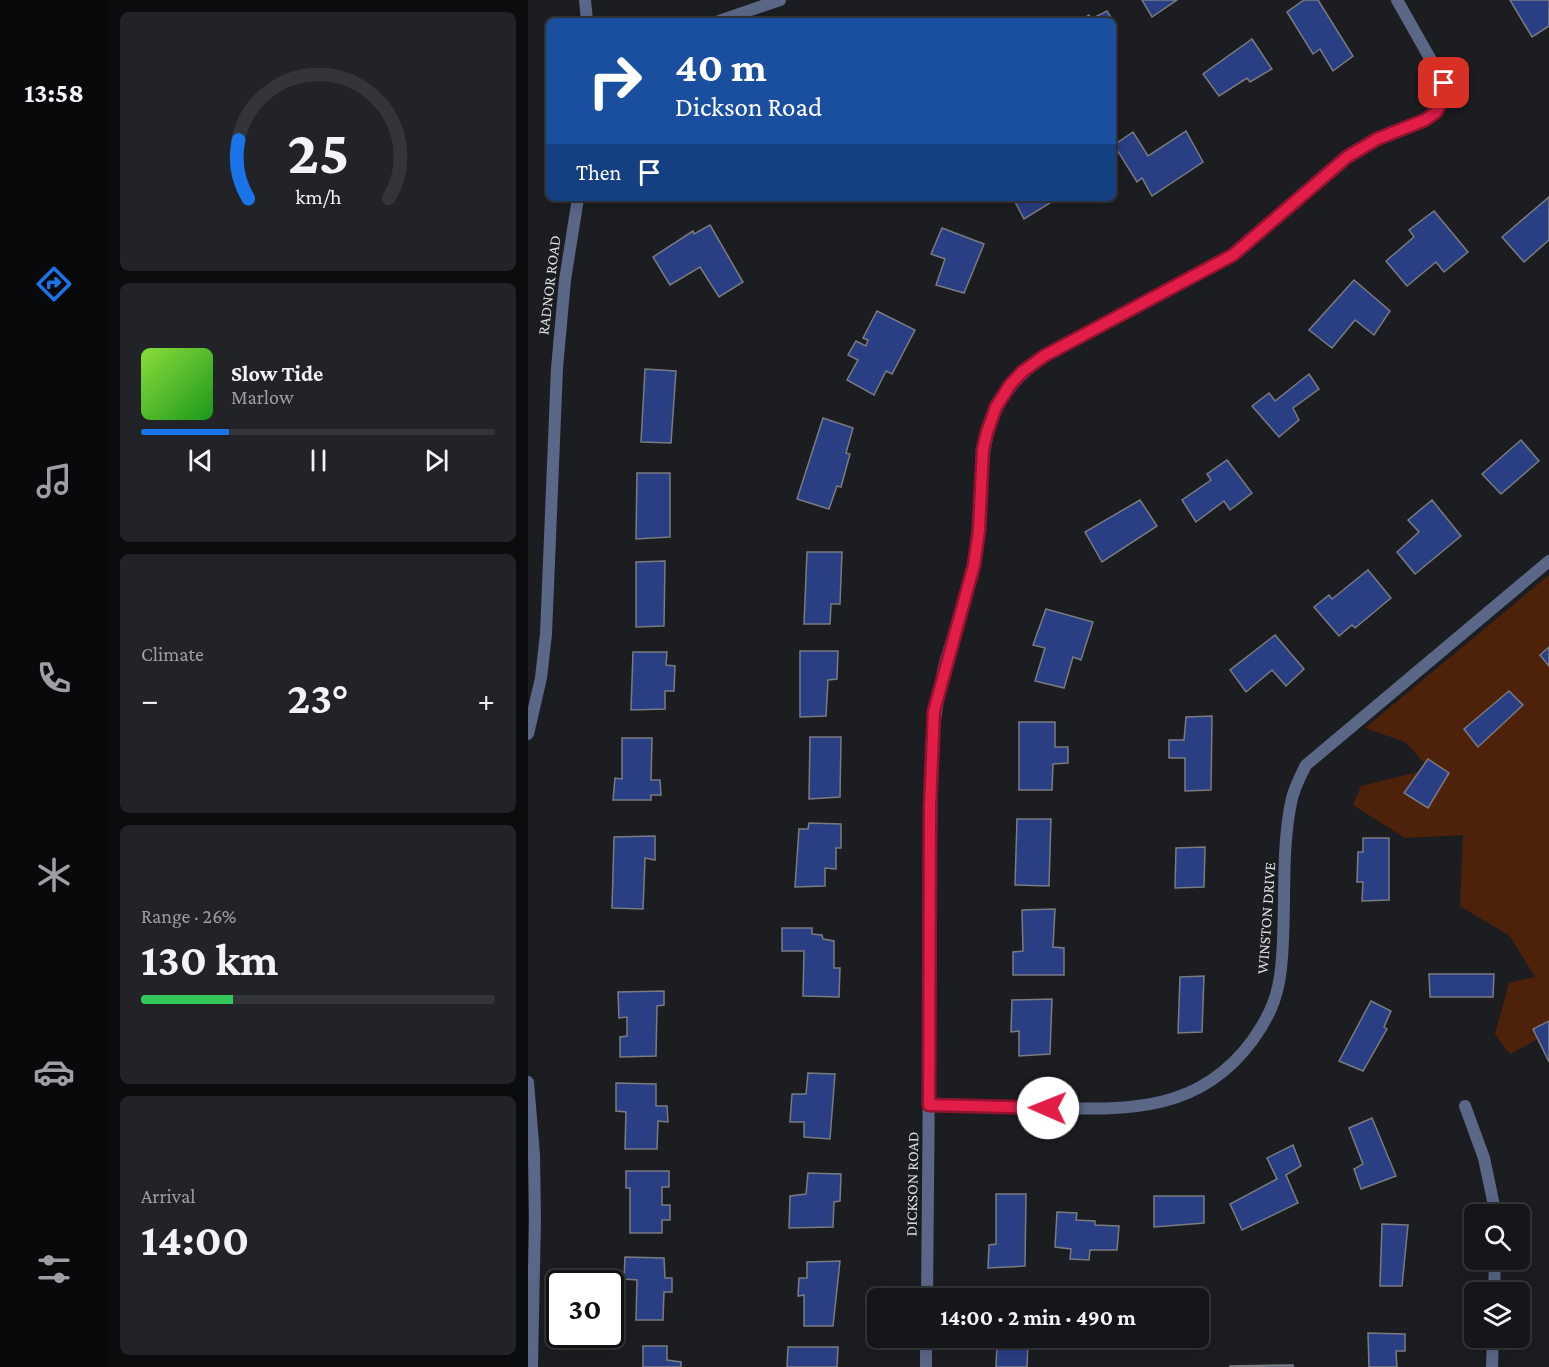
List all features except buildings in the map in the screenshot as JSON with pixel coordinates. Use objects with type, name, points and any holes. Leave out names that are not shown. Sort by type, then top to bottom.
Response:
[{"type":"street","points":[[585,0],[586,18]]},
{"type":"street","points":[[728,18],[780,0]]},
{"type":"street","name":"DICKSON ROAD","points":[[927,1288],[932,734],[945,665],[974,565],[982,494],[983,449],[996,407],[1022,372],[1044,356],[1233,255],[1347,157],[1377,139],[1425,120],[1436,112],[1442,102],[1444,83],[1397,0]]},
{"type":"street","name":"RADNOR ROAD","points":[[528,734],[541,678],[546,634],[557,368],[566,270],[578,201]]},
{"type":"street","name":"WINSTON DRIVE","points":[[929,1105],[1119,1110],[1167,1102],[1186,1095],[1223,1073],[1238,1059],[1268,1020],[1275,996],[1282,957],[1290,810],[1306,765],[1549,561]]},
{"type":"street","points":[[528,1082],[534,1155],[535,1219],[532,1367]]},
{"type":"street","points":[[1465,1106],[1484,1158],[1494,1204]]},
{"type":"street","points":[[926,1348],[926,1367]]},
{"type":"street","points":[[1492,1367],[1493,1348]]},
{"type":"shaded area","points":[[1549,575],[1549,1033],[1510,1054],[1495,1034],[1509,983],[1535,977],[1510,936],[1460,906],[1463,835],[1405,838],[1353,805],[1361,786],[1430,769],[1405,742],[1365,728]]},
{"type":"route","points":[[1048,1108],[929,1105],[930,807],[934,711],[974,565],[982,494],[983,449],[996,407],[1010,385],[1022,372],[1044,356],[1233,255],[1347,157],[1377,139],[1425,120],[1436,112],[1442,102],[1444,83]]}]
